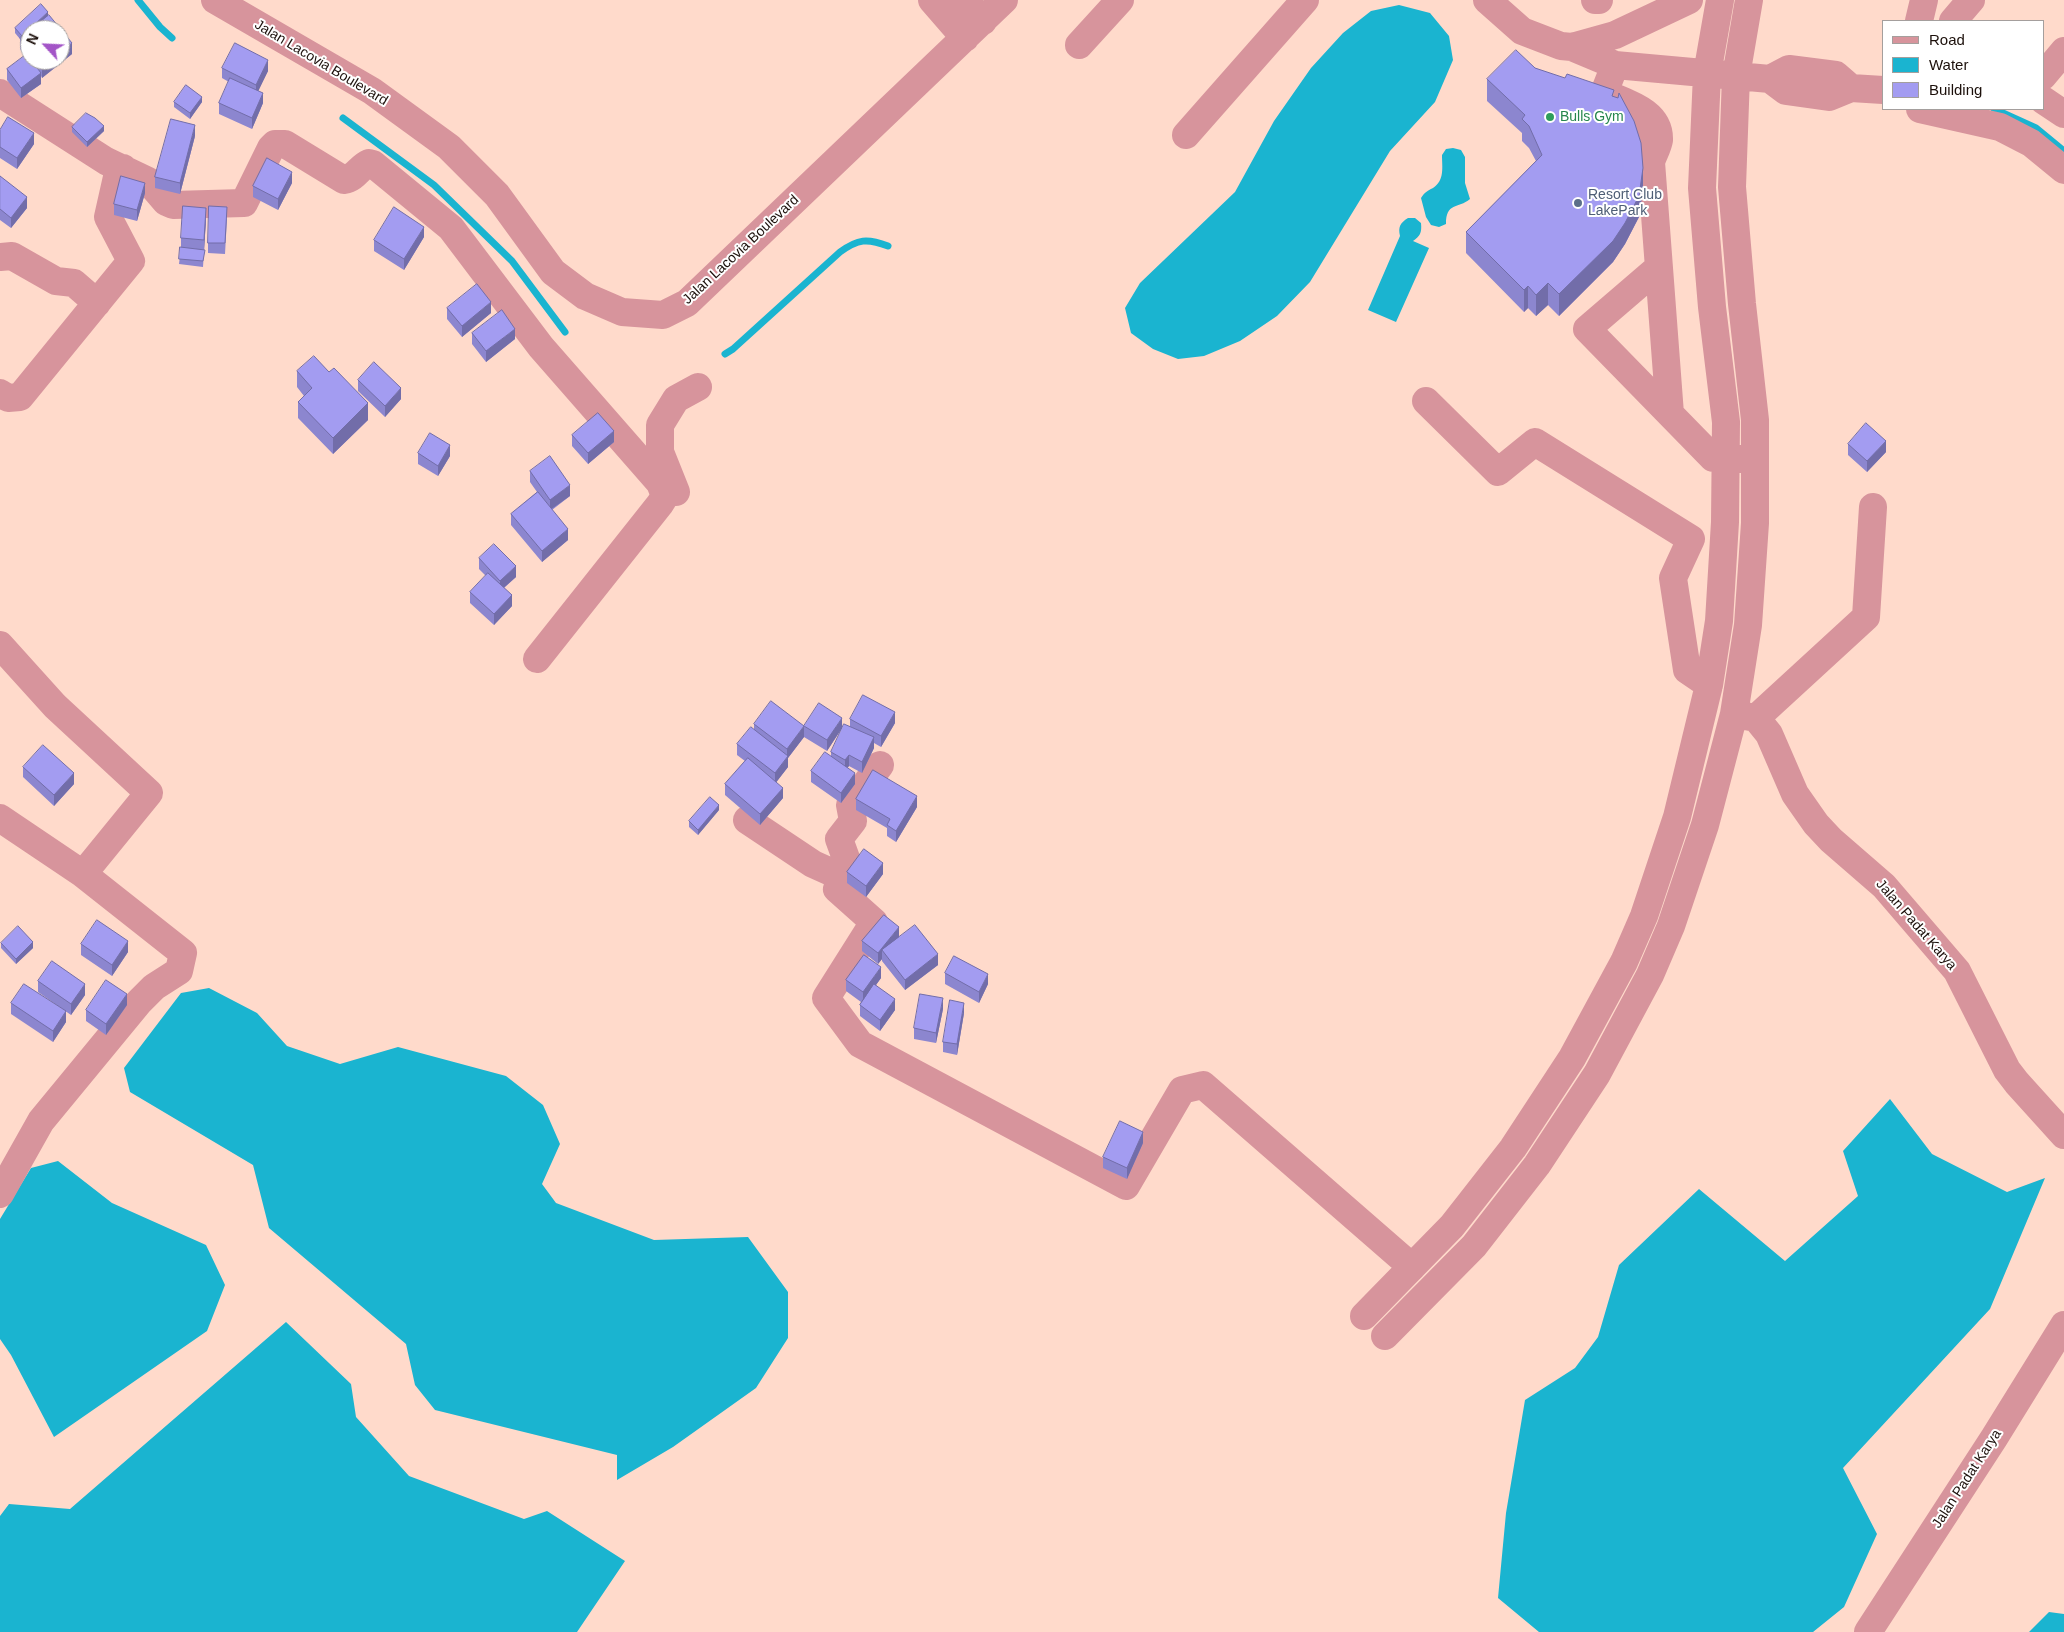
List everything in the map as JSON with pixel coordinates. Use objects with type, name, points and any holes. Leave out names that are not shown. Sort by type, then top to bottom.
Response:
[{"type":"street","name":"Jalan Lacovia Boulevard","points":[[215,0],[372,91],[449,147],[497,195],[552,272],[585,296],[622,312],[663,315],[687,303],[1004,0]]},
{"type":"street","points":[[932,0],[974,29]]},
{"type":"street","points":[[964,0],[974,29]]},
{"type":"street","points":[[1079,45],[1120,0]]},
{"type":"street","points":[[1186,135],[1306,0]]},
{"type":"street","points":[[1487,0],[1522,31],[1561,46],[1572,47],[1615,65],[1770,79],[1788,70],[1836,75],[1851,88],[1882,90]]},
{"type":"street","points":[[1595,0],[1600,0]]},
{"type":"street","points":[[1572,47],[1615,35],[1689,0]]},
{"type":"street","points":[[1364,1316],[1452,1226],[1513,1148],[1572,1058],[1624,962],[1644,916],[1677,817],[1709,685],[1719,621],[1725,522],[1726,422],[1712,307],[1702,188],[1707,74],[1720,0]]},
{"type":"street","points":[[1385,1336],[1474,1246],[1537,1165],[1597,1074],[1650,975],[1671,926],[1705,825],[1745,716],[1748,624],[1755,523],[1755,420],[1742,304],[1732,187],[1736,76],[1749,0]]},
{"type":"street","points":[[1919,20],[1924,0]]},
{"type":"street","points":[[1955,20],[1971,0]]},
{"type":"street","points":[[2044,75],[2064,51]]},
{"type":"street","points":[[1615,65],[1604,93],[1620,100],[1651,162],[1670,414]]},
{"type":"street","points":[[0,93],[106,161],[148,181],[166,202],[173,205],[241,204],[247,201],[271,148],[275,144],[285,144],[344,180],[352,178],[364,165],[373,164],[452,228],[541,348],[660,483],[665,496]]},
{"type":"street","points":[[2044,101],[2064,114]]},
{"type":"street","points":[[1924,110],[2000,127],[2031,143],[2064,170]]},
{"type":"street","points":[[0,393],[8,398],[20,397],[131,261],[108,217],[117,177],[123,168]]},
{"type":"street","points":[[0,257],[12,256],[56,281],[74,283],[97,303]]},
{"type":"street","points":[[1658,268],[1587,329],[1713,458],[1755,459]]},
{"type":"street","points":[[537,659],[665,496],[677,492],[660,452],[660,426],[676,398],[698,387]]},
{"type":"street","points":[[1426,401],[1498,472],[1535,442],[1691,539],[1673,578],[1687,670],[1709,685]]},
{"type":"street","points":[[1745,716],[1866,617],[1873,506]]},
{"type":"street","points":[[0,645],[55,706],[149,793],[83,874]]},
{"type":"street","name":"Jalan Padat Karya","points":[[1745,716],[1769,734],[1803,808],[1831,840],[1884,886],[1957,971],[2007,1070],[2064,1135]]},
{"type":"street","points":[[880,765],[850,805],[853,821],[840,839],[847,862],[837,889],[874,922],[826,998],[860,1044],[1126,1186],[1182,1090],[1203,1085],[1412,1267]]},
{"type":"street","points":[[0,818],[83,874],[183,953],[179,971],[154,987],[139,1002],[42,1121],[0,1194]]},
{"type":"street","points":[[748,820],[813,864],[842,877]]},
{"type":"street","points":[[1624,962],[1650,975]]},
{"type":"street","name":"Jalan Padat Karya","points":[[1868,1632],[1994,1438],[2064,1325]]},
{"type":"water","points":[[1399,5],[1430,13],[1449,36],[1453,60],[1435,102],[1390,151],[1310,282],[1277,316],[1240,341],[1204,356],[1178,359],[1153,349],[1131,333],[1125,308],[1140,283],[1235,192],[1274,121],[1311,68],[1343,33],[1371,11]]},
{"type":"water","points":[[1446,149],[1461,150],[1465,157],[1465,183],[1470,199],[1450,209],[1446,224],[1439,227],[1431,225],[1426,217],[1421,198],[1437,185],[1442,173],[1442,155]]},
{"type":"water","points":[[1408,218],[1415,218],[1421,223],[1420,234],[1413,241],[1429,248],[1396,322],[1368,310],[1400,236],[1400,226]]},
{"type":"water","points":[[209,988],[257,1013],[287,1046],[340,1064],[398,1047],[506,1076],[543,1105],[560,1144],[542,1184],[556,1203],[654,1240],[748,1237],[788,1292],[788,1338],[756,1388],[673,1447],[617,1480],[617,1455],[435,1410],[415,1385],[406,1344],[269,1228],[253,1165],[130,1092],[124,1068],[181,993]]},
{"type":"water","points":[[1890,1099],[1932,1154],[2007,1192],[2045,1178],[1990,1309],[1843,1468],[1877,1534],[1844,1607],[1813,1632],[1539,1632],[1498,1598],[1506,1513],[1525,1400],[1575,1368],[1598,1337],[1619,1265],[1699,1189],[1785,1261],[1858,1196],[1843,1151]]},
{"type":"water","points":[[58,1161],[112,1203],[206,1245],[225,1285],[207,1331],[54,1437],[11,1355],[0,1339],[0,1219],[31,1168]]},
{"type":"water","points":[[286,1322],[351,1384],[356,1417],[409,1476],[524,1519],[547,1511],[625,1561],[577,1632],[0,1632],[0,1516],[9,1504],[70,1509]]},
{"type":"water","points":[[2049,1612],[2064,1614],[2064,1632],[2029,1632]]},
{"type":"building","points":[[41,4],[48,12],[39,20],[24,20]]},
{"type":"building","points":[[49,15],[53,20],[43,20]]},
{"type":"building","points":[[20,23],[20,34],[15,28]]},
{"type":"building","points":[[235,43],[268,60],[256,85],[222,68]]},
{"type":"building","name":"Resort Club LakePark","points":[[1516,50],[1535,68],[1565,78],[1567,74],[1614,90],[1612,96],[1618,98],[1619,93],[1634,121],[1641,143],[1643,168],[1639,196],[1625,223],[1613,241],[1559,294],[1548,283],[1536,295],[1528,286],[1524,290],[1466,232],[1542,155],[1529,126],[1522,119],[1525,115],[1487,79]]},
{"type":"building","points":[[20,59],[20,70],[39,70],[41,73],[21,88],[7,69]]},
{"type":"building","points":[[230,78],[263,93],[252,118],[219,103]]},
{"type":"building","points":[[186,85],[202,97],[190,113],[174,102]]},
{"type":"building","points":[[86,113],[104,126],[87,142],[72,127]]},
{"type":"building","points":[[8,117],[34,133],[17,158],[0,147],[0,130]]},
{"type":"building","points":[[171,119],[195,125],[180,183],[155,177]]},
{"type":"building","points":[[267,158],[292,172],[278,199],[253,186]]},
{"type":"building","points":[[0,176],[27,197],[11,218],[0,209]]},
{"type":"building","points":[[121,176],[145,183],[137,210],[114,204]]},
{"type":"building","points":[[183,206],[206,208],[204,240],[181,238]]},
{"type":"building","points":[[209,206],[227,207],[225,243],[208,243]]},
{"type":"building","points":[[394,207],[424,227],[404,259],[374,240]]},
{"type":"building","points":[[180,247],[205,250],[203,261],[179,259]]},
{"type":"building","points":[[477,284],[491,302],[462,326],[447,308]]},
{"type":"building","points":[[502,310],[515,329],[486,351],[472,333]]},
{"type":"building","points":[[314,356],[329,372],[334,368],[368,403],[333,438],[298,402],[312,388],[297,371]]},
{"type":"building","points":[[374,362],[401,388],[385,406],[358,380]]},
{"type":"building","points":[[598,413],[614,431],[588,453],[572,435]]},
{"type":"building","points":[[1866,423],[1886,441],[1867,461],[1848,444]]},
{"type":"building","points":[[430,433],[450,445],[438,466],[418,453]]},
{"type":"building","points":[[550,456],[570,485],[550,500],[530,471]]},
{"type":"building","points":[[538,492],[568,529],[542,551],[511,514]]},
{"type":"building","points":[[494,544],[516,566],[500,581],[479,558]]},
{"type":"building","points":[[488,573],[512,595],[494,614],[470,592]]},
{"type":"building","points":[[863,695],[895,712],[881,736],[850,719]]},
{"type":"building","points":[[771,701],[804,726],[787,749],[754,724]]},
{"type":"building","points":[[819,703],[842,718],[827,740],[804,726]]},
{"type":"building","points":[[844,724],[874,737],[862,762],[849,755],[845,760],[831,752]]},
{"type":"building","points":[[751,727],[788,756],[775,773],[737,744]]},
{"type":"building","points":[[43,745],[74,773],[54,795],[23,767]]},
{"type":"building","points":[[825,752],[855,773],[841,793],[811,771]]},
{"type":"building","points":[[748,758],[783,788],[760,814],[725,784]]},
{"type":"building","points":[[873,770],[917,796],[896,831],[887,825],[890,819],[856,799]]},
{"type":"building","points":[[710,797],[719,805],[698,830],[689,821]]},
{"type":"building","points":[[864,849],[883,863],[866,886],[847,872]]},
{"type":"building","points":[[884,915],[899,927],[878,953],[862,941]]},
{"type":"building","points":[[97,920],[128,941],[112,965],[81,944]]},
{"type":"building","points":[[915,925],[938,954],[905,980],[882,950]]},
{"type":"building","points":[[18,926],[33,942],[16,959],[1,943]]},
{"type":"building","points":[[864,955],[881,967],[863,992],[846,980]]},
{"type":"building","points":[[954,956],[988,974],[979,992],[945,973]]},
{"type":"building","points":[[52,961],[85,984],[71,1004],[38,981]]},
{"type":"building","points":[[106,980],[127,994],[106,1024],[86,1010]]},
{"type":"building","points":[[24,984],[66,1011],[53,1031],[11,1003]]},
{"type":"building","points":[[874,984],[895,999],[880,1020],[860,1005]]},
{"type":"building","points":[[920,994],[943,998],[936,1033],[914,1028]]},
{"type":"building","points":[[950,1000],[964,1003],[957,1044],[943,1042]]},
{"type":"building","points":[[1120,1121],[1143,1132],[1127,1168],[1103,1157]]},
{"type":"waterway","points":[[138,0],[160,27],[172,38]]},
{"type":"waterway","points":[[1996,110],[2036,128],[2064,151]]},
{"type":"waterway","points":[[343,118],[434,185],[512,261],[565,332]]},
{"type":"waterway","points":[[725,354],[733,349],[840,252],[852,244],[868,241],[888,246]]},
{"type":"place","name":"Bulls Gym","points":[[1550,117]]},
{"type":"place","name":"Resort Club LakePark","points":[[1578,203]]}]
